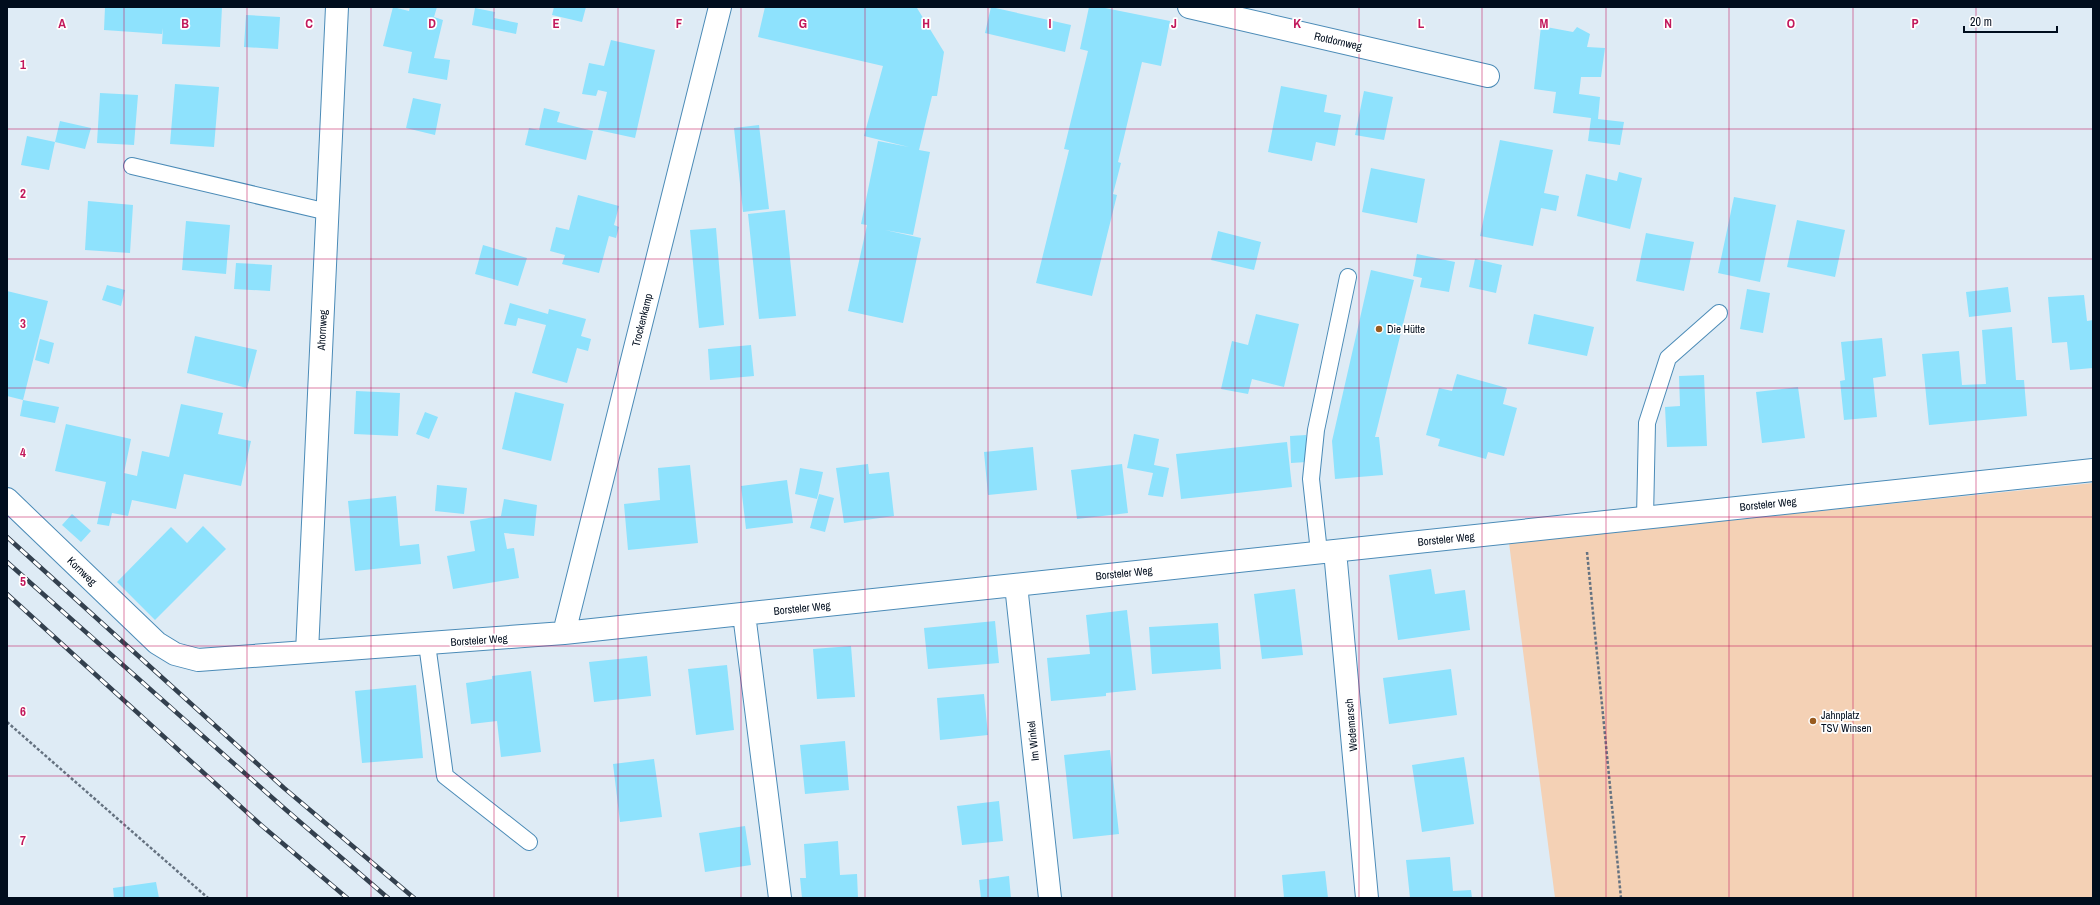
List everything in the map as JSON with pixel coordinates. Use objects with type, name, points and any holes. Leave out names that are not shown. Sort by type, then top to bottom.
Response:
[{"type":"street","name":"Ahornweg","points":[[307,652],[337,7]]},
{"type":"street","name":"Trockenkamp","points":[[564,633],[720,7]]},
{"type":"street","name":"Rotdornweg","points":[[1189,7],[1488,76]]},
{"type":"street","name":"Borsteler Weg","points":[[157,643],[175,654],[198,660],[564,633],[2093,470]]},
{"type":"street","name":"Kornweg","points":[[7,499],[157,643]]},
{"type":"street","name":"Wedemarsch","points":[[1327,552],[1367,898]]},
{"type":"street","name":"Im Winkel","points":[[1016,585],[1050,898]]},
{"type":"street","points":[[744,614],[780,898]]},
{"type":"lane","points":[[132,166],[328,212]]},
{"type":"lane","points":[[1327,552],[1311,479],[1316,430],[1348,277]]},
{"type":"lane","points":[[1646,518],[1647,423],[1668,358],[1719,313]]},
{"type":"lane","points":[[427,644],[445,776],[529,842]]},
{"type":"path","points":[[1585,524],[1621,898]]},
{"type":"path","points":[[7,722],[208,898]]},
{"type":"shaded area","name":"Jahnplatz TSV Winsen","points":[[2093,483],[2093,898],[1555,898],[1509,543]]},
{"type":"building","points":[[105,7],[222,7],[220,47],[162,44],[163,28],[162,34],[104,30]]},
{"type":"building","points":[[393,7],[409,11],[410,7],[437,7],[434,17],[443,20],[434,58],[450,60],[447,80],[408,73],[412,52],[383,46]]},
{"type":"building","points":[[554,7],[586,7],[582,22],[552,15]]},
{"type":"building","points":[[765,7],[914,7],[917,8],[944,52],[937,96],[932,96],[919,150],[930,152],[913,235],[885,230],[921,238],[903,323],[848,311],[867,225],[861,224],[878,141],[909,147],[864,136],[883,66],[758,37]]},
{"type":"building","points":[[991,7],[1071,25],[1065,52],[985,33]]},
{"type":"building","points":[[1089,7],[1100,7],[1170,21],[1161,66],[1142,62],[1118,162],[1121,163],[1113,194],[1117,195],[1092,296],[1036,283],[1069,150],[1064,149],[1088,51],[1080,49]]},
{"type":"building","points":[[475,8],[495,12],[494,18],[518,23],[516,34],[472,25]]},
{"type":"building","points":[[246,15],[280,17],[278,49],[244,47]]},
{"type":"building","points":[[1541,26],[1573,32],[1577,27],[1590,34],[1587,47],[1605,48],[1601,77],[1581,77],[1579,94],[1600,97],[1598,119],[1624,122],[1620,145],[1588,141],[1591,118],[1553,113],[1556,92],[1534,89]]},
{"type":"building","points":[[611,40],[655,50],[635,138],[598,130],[607,92],[598,90],[596,96],[582,94],[589,63],[604,66]]},
{"type":"building","points":[[175,84],[219,87],[214,147],[170,144]]},
{"type":"building","points":[[1281,86],[1327,95],[1324,112],[1341,115],[1335,146],[1316,142],[1312,161],[1268,152]]},
{"type":"building","points":[[1364,91],[1393,97],[1384,140],[1355,135]]},
{"type":"building","points":[[100,93],[138,95],[134,145],[97,143]]},
{"type":"building","points":[[413,98],[441,104],[435,135],[406,128]]},
{"type":"building","points":[[544,108],[560,112],[557,122],[593,131],[586,160],[525,145],[529,128],[539,130]]},
{"type":"building","points":[[60,121],[91,128],[85,149],[55,142]]},
{"type":"building","points":[[759,125],[769,209],[743,212],[734,128]]},
{"type":"building","points":[[27,136],[55,142],[49,170],[21,165]]},
{"type":"building","points":[[1500,140],[1553,150],[1544,193],[1559,196],[1556,211],[1541,208],[1533,246],[1480,236]]},
{"type":"building","points":[[1371,168],[1425,179],[1417,223],[1362,212]]},
{"type":"building","points":[[1619,172],[1642,178],[1630,229],[1577,216],[1586,174],[1617,181]]},
{"type":"building","points":[[578,195],[619,206],[614,225],[619,227],[616,238],[609,236],[599,273],[562,264],[565,255],[550,251],[556,227],[569,230]]},
{"type":"building","points":[[1734,197],[1776,205],[1760,282],[1718,273]]},
{"type":"building","points":[[88,201],[133,205],[130,253],[85,250]]},
{"type":"building","points":[[785,210],[796,316],[759,319],[748,214]]},
{"type":"building","points":[[1797,220],[1845,230],[1835,277],[1787,267]]},
{"type":"building","points":[[186,221],[230,225],[226,274],[182,270]]},
{"type":"building","points":[[716,228],[724,325],[699,328],[690,230]]},
{"type":"building","points":[[1218,231],[1261,242],[1254,270],[1211,260]]},
{"type":"building","points":[[1646,233],[1694,242],[1684,291],[1636,281]]},
{"type":"building","points":[[483,245],[527,258],[518,286],[475,274]]},
{"type":"building","points":[[1417,254],[1455,262],[1449,292],[1420,287],[1422,278],[1413,276]]},
{"type":"building","points":[[1475,259],[1502,265],[1496,293],[1469,287]]},
{"type":"building","points":[[236,263],[272,265],[270,291],[234,289]]},
{"type":"building","points":[[1371,270],[1414,280],[1375,437],[1379,437],[1383,475],[1335,479],[1332,441]]},
{"type":"building","points":[[107,285],[125,290],[121,306],[102,300]]},
{"type":"building","points":[[2008,287],[2011,312],[1969,317],[1966,292]]},
{"type":"building","points":[[1747,289],[1770,293],[1763,333],[1740,329]]},
{"type":"building","points":[[7,291],[48,301],[23,400],[7,396]]},
{"type":"building","points":[[2084,295],[2087,321],[2093,320],[2093,368],[2070,370],[2067,342],[2052,343],[2048,297]]},
{"type":"building","points":[[510,303],[548,314],[549,309],[586,319],[581,336],[591,339],[588,351],[577,348],[567,383],[532,373],[546,325],[518,318],[516,326],[504,324]]},
{"type":"building","points":[[1256,314],[1299,324],[1284,387],[1252,379],[1248,394],[1221,389],[1232,341],[1248,345]]},
{"type":"building","points":[[1534,314],[1594,327],[1587,356],[1528,344]]},
{"type":"building","points":[[2012,327],[2016,380],[2024,380],[2027,416],[1929,425],[1922,354],[1959,351],[1962,385],[1986,384],[1982,330]]},
{"type":"building","points":[[195,336],[257,350],[247,388],[187,373]]},
{"type":"building","points":[[1882,338],[1886,376],[1873,378],[1877,417],[1844,420],[1840,381],[1845,380],[1841,342]]},
{"type":"building","points":[[40,339],[54,343],[49,364],[35,360]]},
{"type":"building","points":[[751,345],[754,376],[710,380],[708,349]]},
{"type":"building","points":[[1457,374],[1507,388],[1503,404],[1517,408],[1504,456],[1488,452],[1486,459],[1438,446],[1440,439],[1426,435],[1439,388],[1452,391]]},
{"type":"building","points":[[1704,375],[1707,446],[1667,447],[1665,407],[1680,406],[1679,376]]},
{"type":"building","points":[[1798,387],[1805,438],[1762,443],[1756,392]]},
{"type":"building","points":[[356,391],[400,393],[398,436],[354,434]]},
{"type":"building","points":[[515,392],[564,404],[551,461],[502,449]]},
{"type":"building","points":[[23,400],[59,407],[55,423],[20,416]]},
{"type":"building","points":[[181,404],[223,413],[218,434],[251,441],[241,486],[184,474],[176,509],[132,500],[128,516],[112,513],[109,526],[97,524],[106,482],[55,471],[66,424],[131,439],[124,473],[137,476],[142,451],[169,457]]},
{"type":"building","points":[[425,412],[438,417],[429,439],[416,434]]},
{"type":"building","points":[[1134,434],[1159,439],[1154,465],[1169,468],[1163,497],[1148,495],[1153,473],[1127,468]]},
{"type":"building","points":[[1306,435],[1307,462],[1291,463],[1290,436]]},
{"type":"building","points":[[1287,442],[1292,487],[1181,499],[1176,454]]},
{"type":"building","points":[[1033,447],[1037,490],[988,495],[984,452]]},
{"type":"building","points":[[868,464],[869,474],[889,472],[894,516],[844,523],[836,468]]},
{"type":"building","points":[[1122,464],[1128,513],[1077,519],[1071,470]]},
{"type":"building","points":[[690,465],[698,543],[628,550],[624,504],[660,500],[658,468]]},
{"type":"building","points":[[800,468],[823,472],[817,499],[795,494]]},
{"type":"building","points":[[787,480],[793,523],[746,529],[741,486]]},
{"type":"building","points":[[437,485],[467,488],[464,514],[435,511]]},
{"type":"building","points":[[819,494],[834,498],[825,532],[810,528]]},
{"type":"building","points":[[396,496],[400,546],[419,544],[421,564],[355,571],[348,501]]},
{"type":"building","points":[[504,499],[537,505],[534,536],[504,533],[507,549],[514,548],[519,578],[453,589],[447,556],[475,551],[470,521],[501,516]]},
{"type":"building","points":[[72,514],[91,531],[81,542],[62,525]]},
{"type":"building","points":[[203,526],[226,549],[155,620],[117,582],[171,527],[187,543]]},
{"type":"building","points":[[1431,569],[1435,594],[1465,590],[1470,630],[1398,640],[1389,575]]},
{"type":"building","points":[[1295,589],[1303,655],[1262,659],[1254,594]]},
{"type":"building","points":[[1127,610],[1136,690],[1106,693],[1106,696],[1051,701],[1047,658],[1090,654],[1086,615]]},
{"type":"building","points":[[995,621],[999,663],[928,669],[924,628]]},
{"type":"building","points":[[1218,623],[1221,669],[1152,674],[1149,627]]},
{"type":"building","points":[[851,646],[855,697],[817,699],[813,649]]},
{"type":"building","points":[[647,656],[651,696],[594,702],[589,662]]},
{"type":"building","points":[[727,665],[734,730],[696,735],[688,669]]},
{"type":"building","points":[[1451,669],[1457,715],[1389,724],[1383,678]]},
{"type":"building","points":[[531,671],[541,752],[501,757],[497,721],[471,724],[466,683],[492,679],[492,676]]},
{"type":"building","points":[[416,685],[423,758],[362,763],[355,691]]},
{"type":"building","points":[[984,694],[988,735],[940,740],[937,698]]},
{"type":"building","points":[[845,741],[849,790],[805,794],[800,745]]},
{"type":"building","points":[[1110,750],[1119,834],[1073,839],[1064,755]]},
{"type":"building","points":[[1464,757],[1474,824],[1422,832],[1412,765]]},
{"type":"building","points":[[654,759],[662,817],[620,822],[613,764]]},
{"type":"building","points":[[999,801],[1003,841],[962,845],[957,806]]},
{"type":"building","points":[[745,826],[751,865],[705,872],[699,833]]},
{"type":"building","points":[[838,841],[840,875],[857,874],[858,898],[802,898],[800,878],[806,878],[804,844]]},
{"type":"building","points":[[1450,857],[1453,891],[1471,890],[1472,898],[1410,898],[1406,860]]},
{"type":"building","points":[[1325,871],[1328,898],[1284,898],[1282,875]]},
{"type":"building","points":[[1009,876],[1011,898],[981,898],[979,880]]},
{"type":"building","points":[[156,882],[159,898],[114,898],[113,888]]},
{"type":"railway","points":[[7,537],[284,788],[414,898]]},
{"type":"railway","points":[[7,562],[285,809],[388,898]]},
{"type":"railway","points":[[7,594],[261,825],[347,898]]},
{"type":"place","name":"Die Hütte","points":[[1379,329]]},
{"type":"place","name":"Jahnplatz TSV Winsen","points":[[1813,721]]}]
